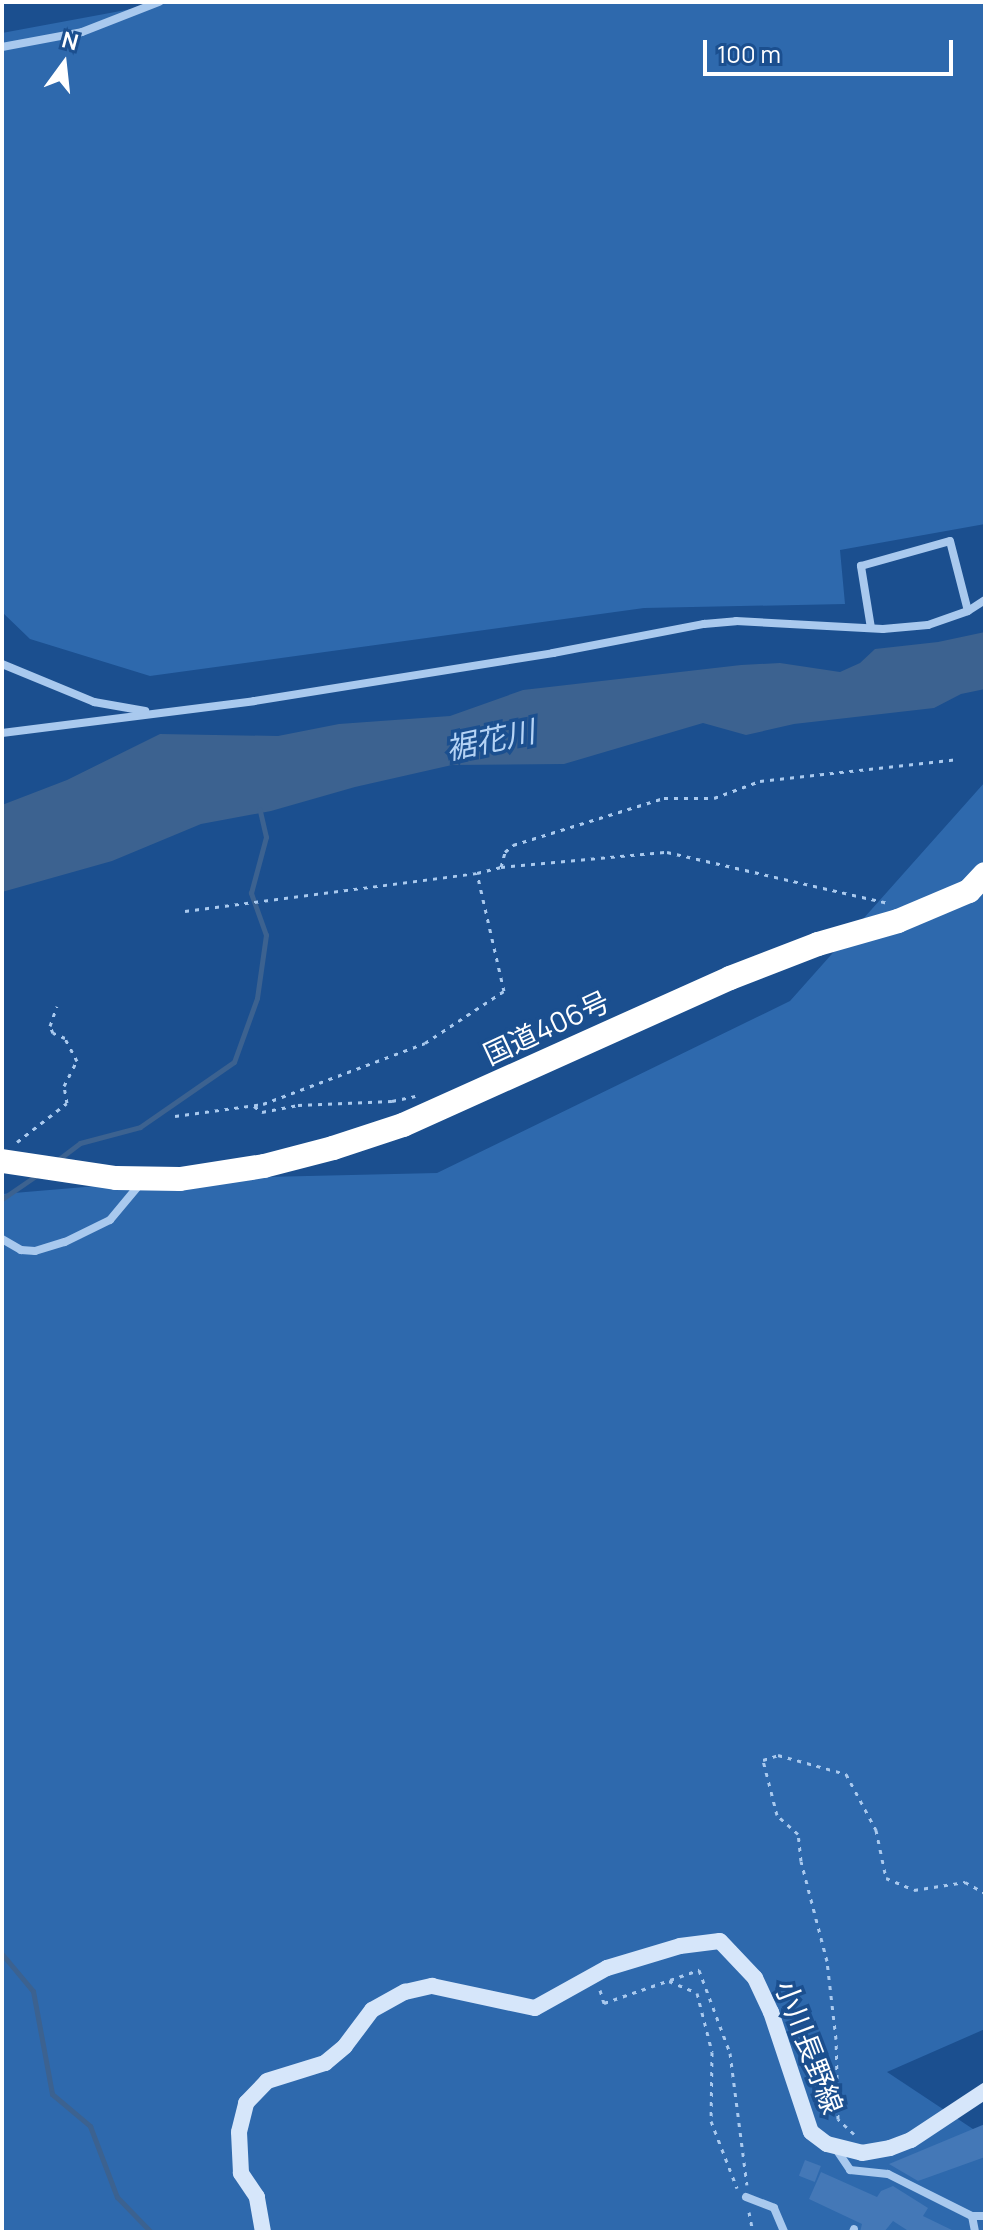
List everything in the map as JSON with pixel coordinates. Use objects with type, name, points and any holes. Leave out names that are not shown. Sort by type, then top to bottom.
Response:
[{"type":"highway","name":"国道406号","points":[[6,1154],[116,1178],[143,1180],[180,1179],[264,1166],[403,1125],[730,978],[818,944],[898,921],[969,891],[985,874]]},
{"type":"main road","name":"小川長野線","points":[[263,2232],[257,2197],[241,2173],[239,2132],[246,2103],[267,2081],[325,2063],[345,2046],[372,2010],[405,1992],[432,1986],[535,2008],[595,1974],[664,1950],[720,1941],[755,1978],[761,1990],[811,2132],[834,2146],[875,2153]]},
{"type":"main road","points":[[875,2153],[911,2140],[985,2091]]},
{"type":"street","points":[[2,47],[82,32],[159,2]]},
{"type":"street","points":[[871,628],[861,566],[950,541],[968,611]]},
{"type":"street","points":[[2,733],[285,696],[704,624],[736,621],[871,628],[928,625],[968,611],[985,600]]},
{"type":"street","points":[[2,664],[94,702],[154,713]]},
{"type":"street","points":[[2,1239],[21,1250],[35,1251],[65,1242],[110,1220],[143,1180]]},
{"type":"street","points":[[834,2146],[850,2170],[888,2174],[972,2216],[985,2216]]},
{"type":"street","points":[[746,2197],[774,2208],[784,2232]]},
{"type":"street","points":[[972,2216],[975,2232]]},
{"type":"path","points":[[501,867],[505,852],[513,845],[664,798],[714,798],[760,781],[959,759]]},
{"type":"path","points":[[185,911],[477,873],[501,867],[667,852],[890,903]]},
{"type":"path","points":[[175,1116],[254,1106],[425,1043],[504,991],[477,873]]},
{"type":"path","points":[[6,1154],[67,1103],[64,1086],[77,1061],[65,1038],[53,1033],[50,1026],[57,1006]]},
{"type":"path","points":[[254,1106],[262,1112],[298,1105],[392,1101],[422,1094]]},
{"type":"path","points":[[875,2153],[838,2119],[836,2039],[827,1961],[801,1861],[798,1834],[777,1815],[763,1760],[778,1755],[846,1774],[876,1830],[886,1878],[914,1890],[965,1882],[985,1893]]},
{"type":"path","points":[[595,1974],[604,2003],[699,1970],[730,2053],[746,2197],[753,2232]]},
{"type":"path","points":[[669,1981],[697,1993],[712,2052],[711,2121],[740,2193],[746,2197]]},
{"type":"shaded area","points":[[169,2],[985,2],[985,524],[840,550],[845,604],[644,608],[150,676],[30,639],[2,612],[2,33]]},
{"type":"shaded area","points":[[985,782],[985,2029],[887,2072],[985,2137],[985,2232],[2,2232],[2,1194],[180,1179],[437,1173],[790,1001]]},
{"type":"water","name":"裾花川","points":[[985,632],[985,689],[961,694],[934,708],[794,724],[746,735],[703,723],[564,764],[452,765],[355,787],[271,811],[201,824],[112,861],[2,892],[2,805],[67,780],[160,734],[278,736],[339,724],[450,716],[523,690],[741,665],[780,663],[840,672],[860,663],[875,649],[938,642]]},
{"type":"building","points":[[985,2124],[985,2157],[918,2181],[889,2164]]},
{"type":"building","points":[[805,2160],[821,2166],[815,2182],[799,2176]]},
{"type":"building","points":[[821,2172],[877,2197],[881,2191],[893,2186],[928,2208],[923,2216],[956,2232],[910,2232],[893,2221],[884,2232],[860,2232],[862,2224],[809,2199]]},
{"type":"waterway","points":[[55,1162],[80,1143],[140,1127],[234,1062],[257,998],[266,935],[251,893],[266,837],[260,810]]},
{"type":"waterway","points":[[2,1199],[37,1175]]},
{"type":"waterway","points":[[2,1954],[33,1991],[52,2094],[90,2126],[117,2197],[151,2232]]}]
